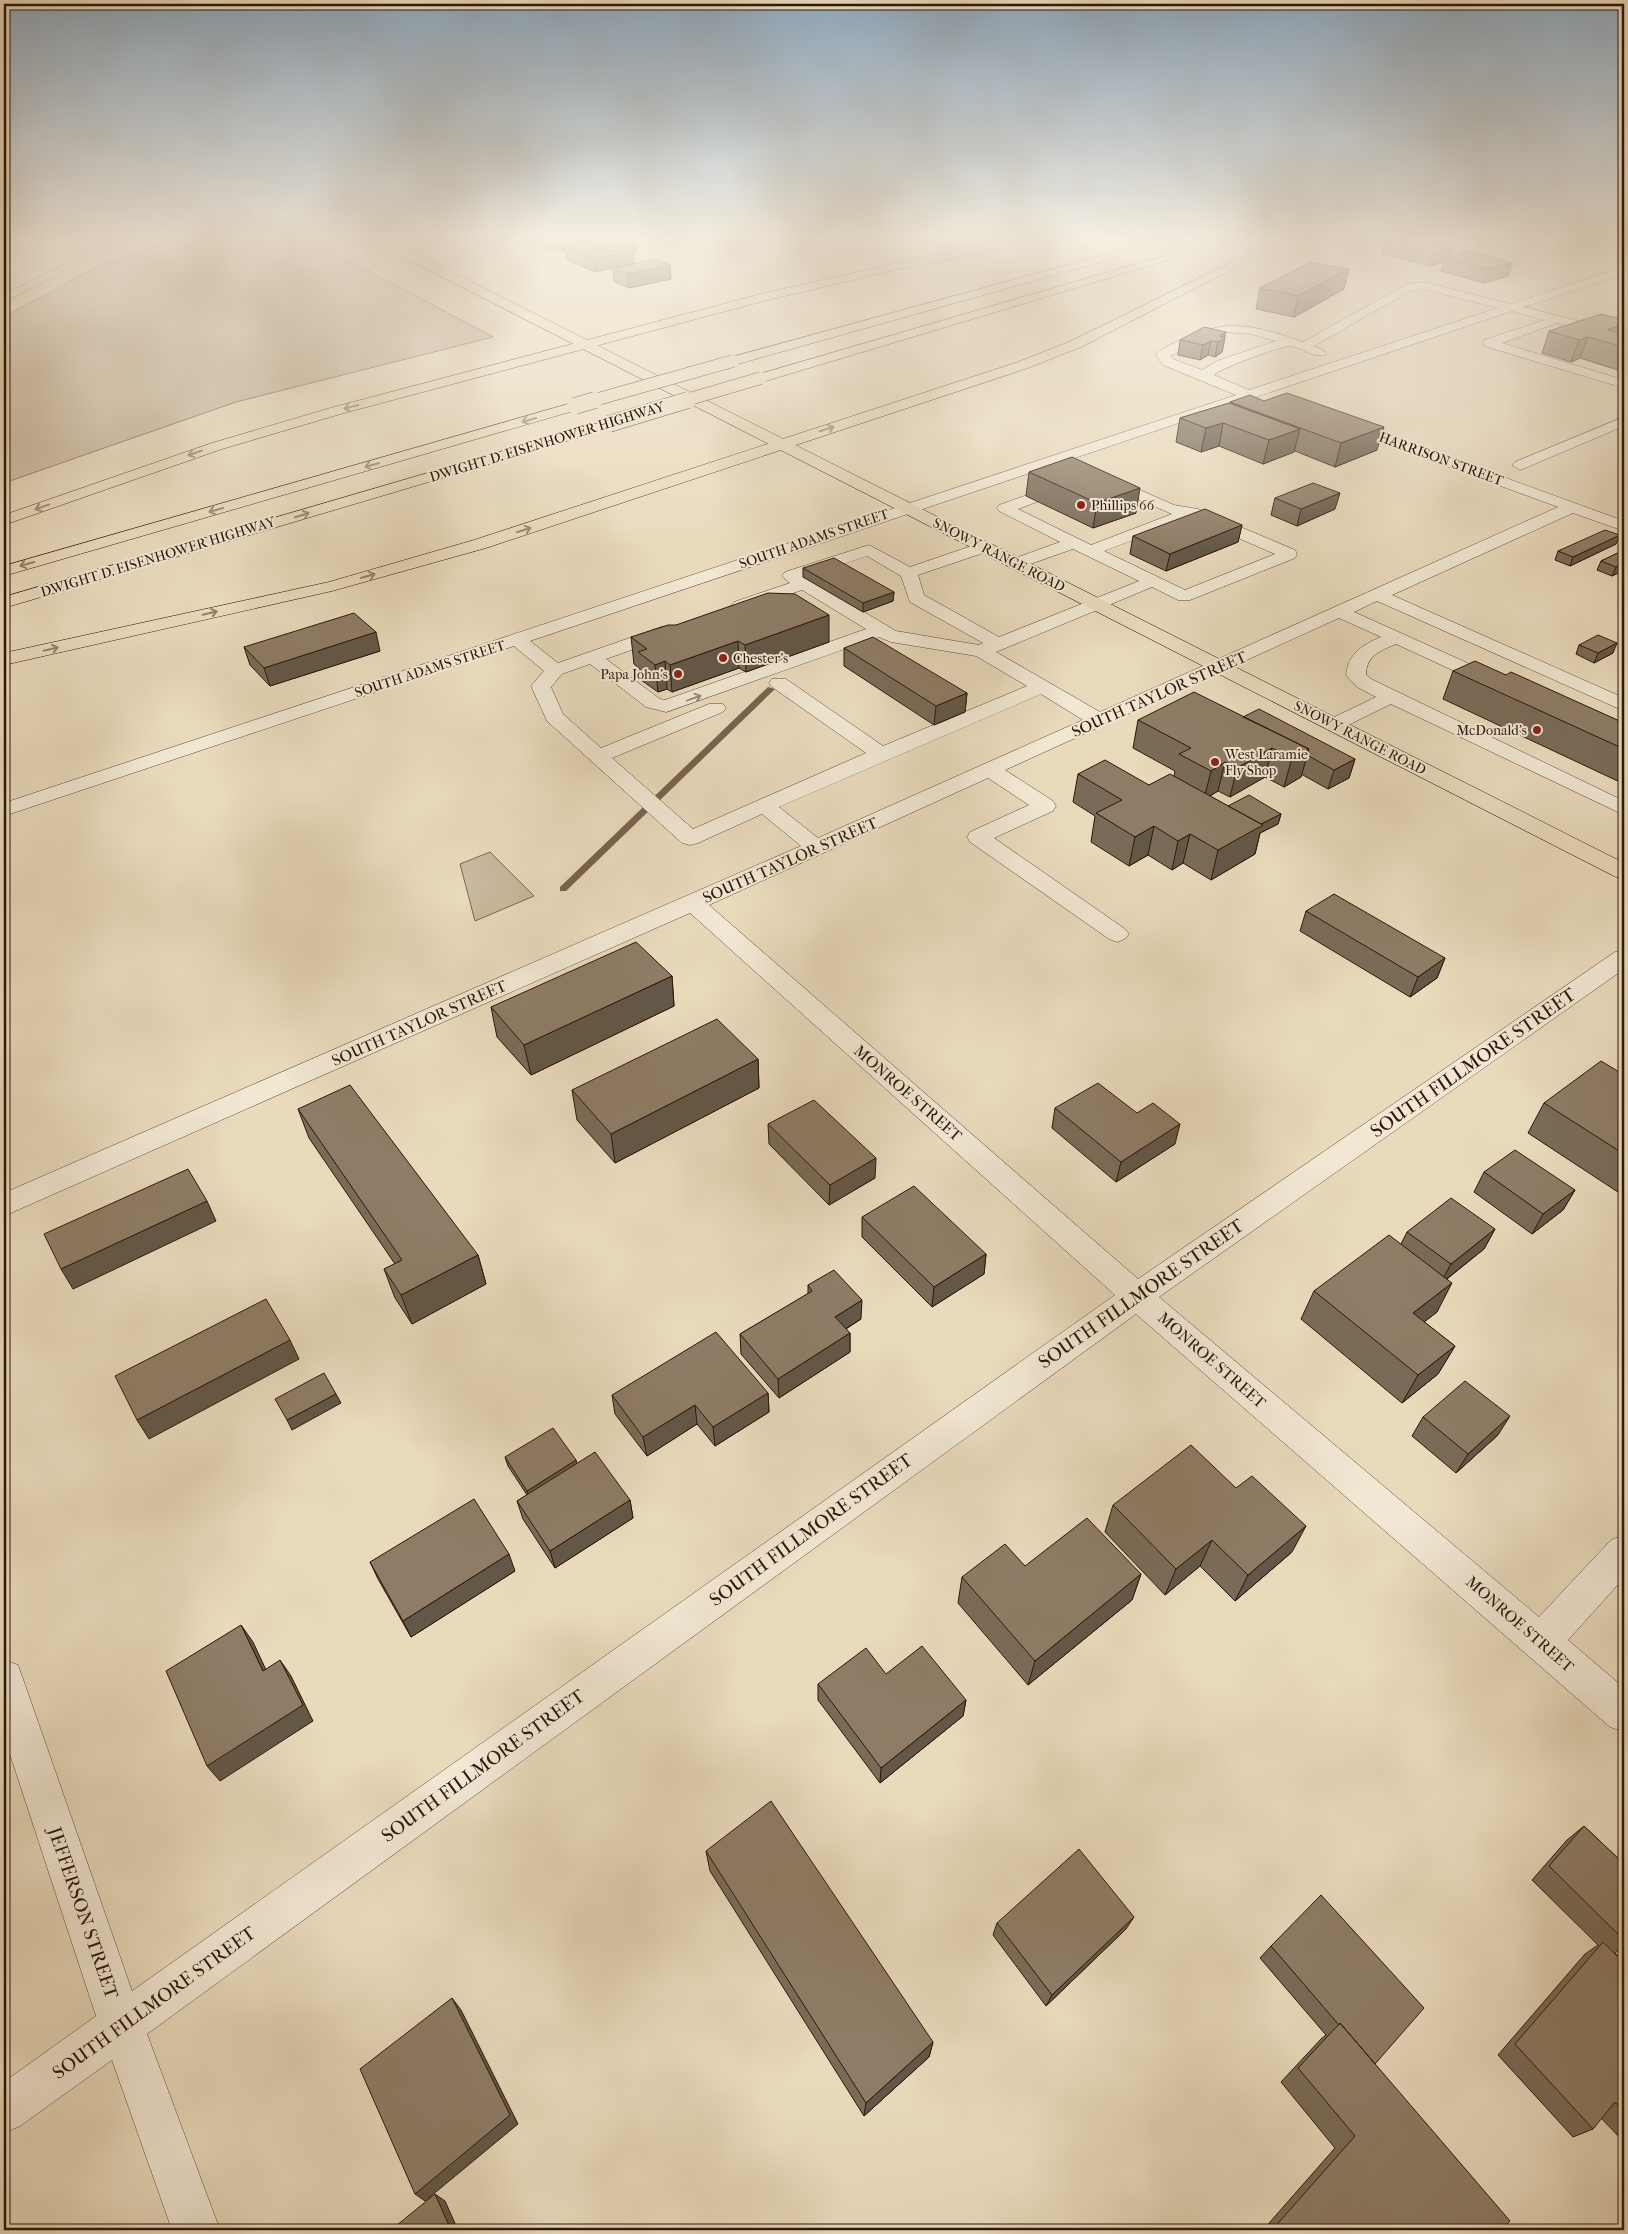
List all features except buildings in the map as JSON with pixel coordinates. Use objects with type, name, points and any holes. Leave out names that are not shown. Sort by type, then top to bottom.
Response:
[{"type":"main road","points":[[4,520],[198,452],[290,423],[583,343]]},
{"type":"main road","name":"SNOWY RANGE ROAD","points":[[584,343],[1624,872]]},
{"type":"main road","name":"DWIGHT D. EISENHOWER HIGHWAY","points":[[4,571],[796,343]]},
{"type":"main road","name":"DWIGHT D. EISENHOWER HIGHWAY","points":[[4,603],[879,343]]},
{"type":"main road","points":[[4,659],[341,583],[480,544],[1023,365],[1077,343]]},
{"type":"street","points":[[1184,343],[1162,356],[1168,362],[1254,394],[1277,400]]},
{"type":"street","points":[[1208,377],[1207,372],[1222,364],[1282,343]]},
{"type":"street","points":[[1296,343],[1350,362]]},
{"type":"street","points":[[1304,346],[1309,343]]},
{"type":"street","name":"SOUTH ADAMS STREET","points":[[4,810],[1406,343]]},
{"type":"street","points":[[1490,343],[1624,384]]},
{"type":"street","name":"HARRISON STREET","points":[[1332,420],[1624,526]]},
{"type":"street","points":[[1520,465],[1624,421]]},
{"type":"street","points":[[1057,459],[1086,476],[1170,508],[1192,512],[1289,554],[1184,596],[1005,508],[1086,476]]},
{"type":"street","name":"SOUTH TAYLOR STREET","points":[[4,1205],[817,848],[1572,507]]},
{"type":"street","points":[[1090,551],[1192,512]]},
{"type":"street","points":[[1016,564],[1074,543]]},
{"type":"street","points":[[909,573],[983,547]]},
{"type":"street","points":[[1100,721],[1042,687],[989,648],[916,598],[909,573],[870,550],[791,576],[886,633],[989,648],[1153,581]]},
{"type":"street","points":[[720,612],[803,584]]},
{"type":"street","points":[[1378,595],[1624,705]]},
{"type":"street","points":[[1340,612],[1391,640],[1509,694]]},
{"type":"street","points":[[684,625],[555,670],[541,686],[554,716],[690,838],[881,754],[1042,687]]},
{"type":"street","points":[[598,756],[779,683],[886,633]]},
{"type":"street","points":[[584,660],[639,707],[666,706],[886,633]]},
{"type":"street","points":[[518,640],[555,670]]},
{"type":"street","points":[[1391,640],[1361,656],[1355,664],[1356,675],[1364,683],[1400,701],[1456,716],[1622,798]]},
{"type":"street","points":[[779,683],[881,754]]},
{"type":"street","points":[[1333,725],[1400,701]]},
{"type":"street","points":[[990,770],[1045,806],[978,837],[1117,934]]},
{"type":"street","points":[[764,806],[817,848]]},
{"type":"street","name":"MONROE STREET","points":[[693,903],[1137,1296],[1624,1713]]},
{"type":"street","name":"SOUTH FILLMORE STREET","points":[[4,2110],[1137,1296],[1624,958]]},
{"type":"street","points":[[1542,1642],[1624,1552]]},
{"type":"street","name":"JEFFERSON STREET","points":[[4,1679],[122,2026],[196,2230]]},
{"type":"shaded area","points":[[4,343],[468,343],[236,402],[4,483]]},
{"type":"shaded area","points":[[490,852],[534,896],[475,921],[460,864]]},
{"type":"waterway","points":[[563,889],[771,689]]},
{"type":"place","name":"Phillips 66","points":[[1081,505]]},
{"type":"place","name":"Chester's","points":[[723,658]]},
{"type":"place","name":"Papa John's","points":[[678,674]]},
{"type":"place","name":"McDonald's","points":[[1537,730]]},
{"type":"place","name":"West Laramie Fly Shop","points":[[1215,762]]}]
